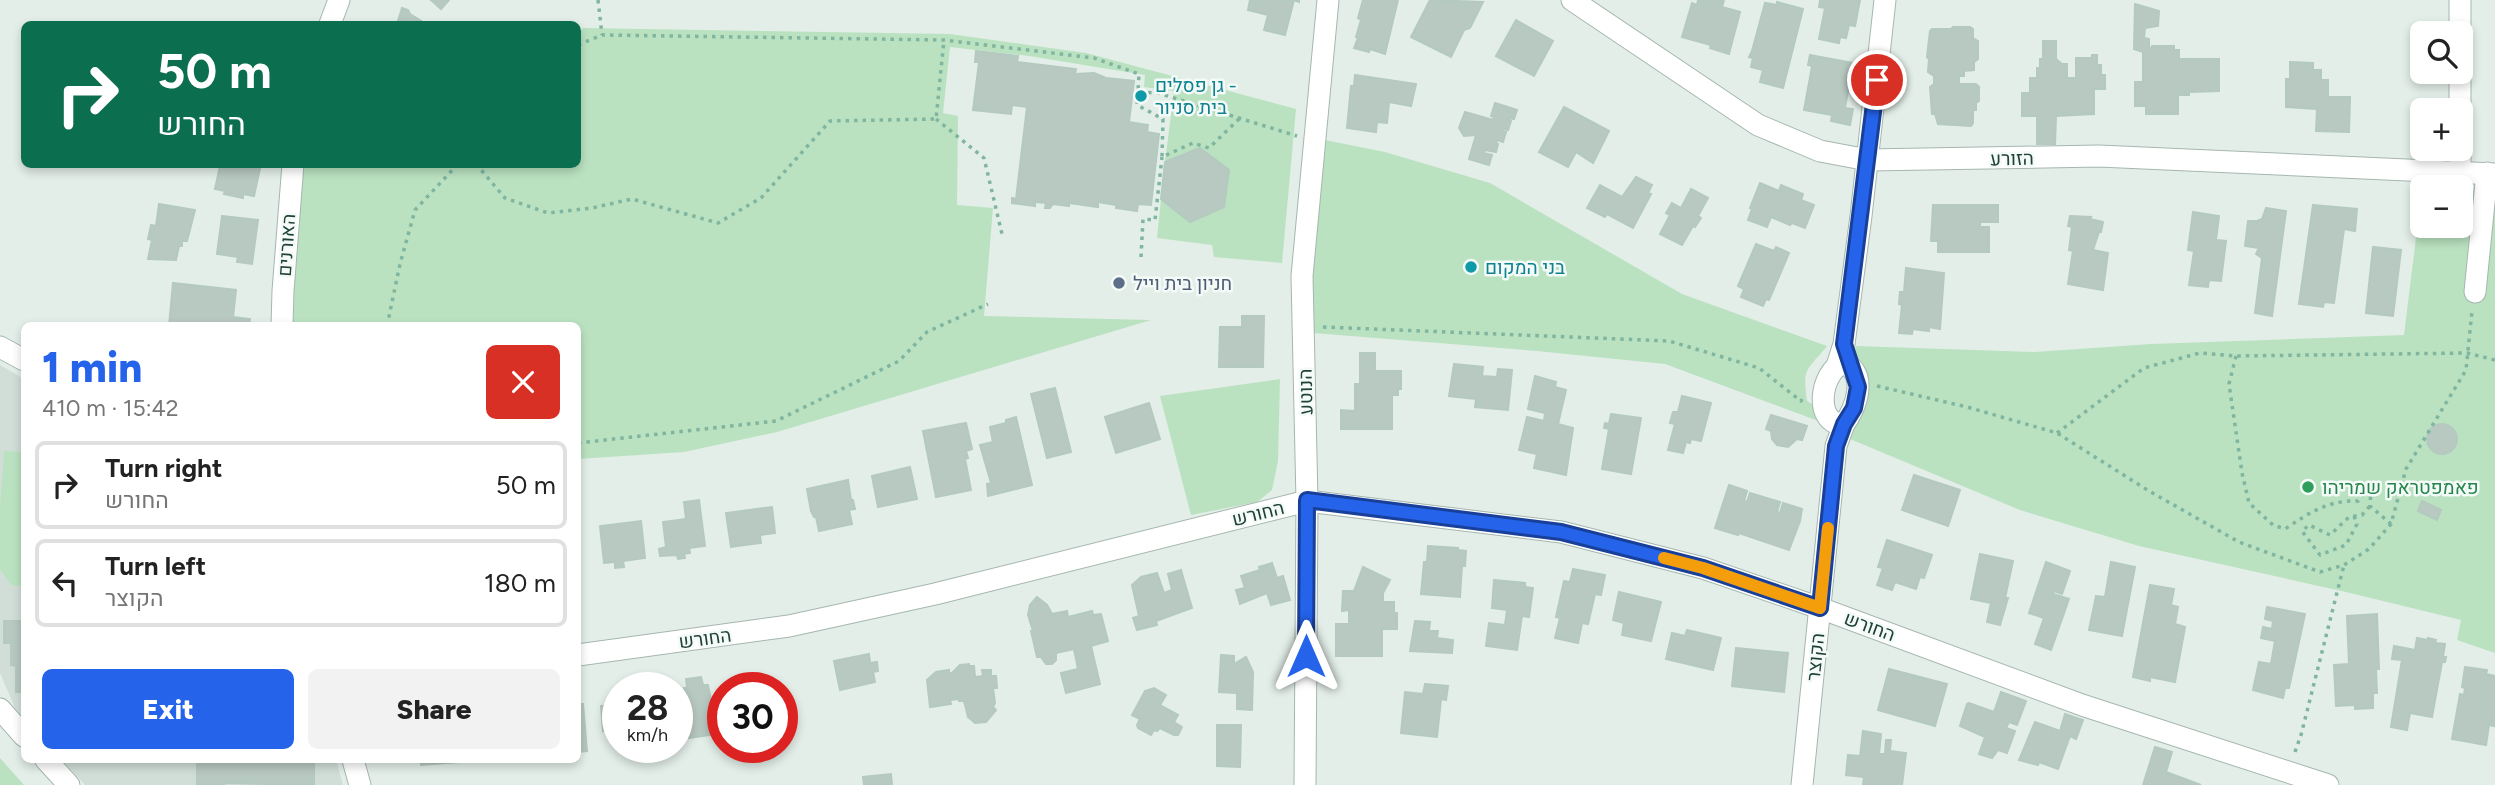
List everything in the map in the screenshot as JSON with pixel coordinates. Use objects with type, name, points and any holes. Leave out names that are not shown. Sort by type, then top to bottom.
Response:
[{"type":"street","points":[[331,21],[338,0]]},
{"type":"street","name":"הנוטע","points":[[1305,785],[1307,500],[1302,276],[1328,0]]},
{"type":"street","name":"הזורע","points":[[1572,0],[1758,125],[1821,151],[1868,160],[2099,156],[2491,174]]},
{"type":"street","points":[[1838,423],[1854,408],[1858,387],[1848,370],[1844,344],[1885,0]]},
{"type":"street","points":[[2460,0],[2460,21]]},
{"type":"street","points":[[2460,161],[2460,172]]},
{"type":"street","name":"האורנים","points":[[282,322],[293,168]]},
{"type":"street","points":[[2475,292],[2491,174]]},
{"type":"street","points":[[0,347],[21,358]]},
{"type":"street","name":"הקוצר","points":[[1802,785],[1838,423],[1824,408],[1824,398],[1827,378],[1848,370]]},
{"type":"street","name":"החורש","points":[[581,655],[815,620],[948,591],[1307,500],[1561,532],[1703,568],[1820,608],[2082,705],[2328,785]]},
{"type":"street","points":[[0,697],[20,731]]},
{"type":"street","points":[[0,709],[20,731]]},
{"type":"street","points":[[49,763],[69,785]]},
{"type":"street","points":[[354,763],[360,785]]},
{"type":"path","points":[[598,0],[602,35]]},
{"type":"path","points":[[581,45],[602,35],[944,40],[1094,58],[1139,74],[1137,105],[1163,120],[1155,220],[1143,219],[1141,257]]},
{"type":"path","points":[[936,119],[944,40]]},
{"type":"path","points":[[1138,92],[1158,93],[1315,141]]},
{"type":"path","points":[[1162,157],[1193,143],[1209,148],[1240,118]]},
{"type":"path","points":[[479,168],[505,198],[548,213],[592,208],[632,199],[718,223],[761,198],[830,121],[936,119],[984,158],[1002,234]]},
{"type":"path","points":[[388,322],[415,210],[454,168]]},
{"type":"path","points":[[1848,370],[1870,384],[1968,407],[2057,433],[2149,491],[2239,542],[2319,572],[2344,565],[2369,549],[2391,524],[2406,469],[2466,370],[2475,292]]},
{"type":"path","points":[[581,443],[776,421],[899,361],[928,331],[988,304]]},
{"type":"path","points":[[1303,326],[1669,341],[1759,368],[1801,401],[1806,389]]},
{"type":"path","points":[[2057,433],[2144,368],[2200,354],[2236,356],[2467,353],[2495,360]]},
{"type":"path","points":[[2236,356],[2229,384],[2249,503],[2273,525],[2285,529],[2307,513],[2340,500],[2358,501],[2371,486],[2370,506],[2362,515],[2354,516],[2349,517],[2330,535],[2309,525],[2302,531],[2319,555],[2346,545],[2357,524],[2354,516]]},
{"type":"path","points":[[2370,506],[2391,524]]},
{"type":"path","points":[[2301,735],[2344,565]]},
{"type":"shaded area","points":[[0,365],[21,377],[21,715],[15,708],[0,673]]},
{"type":"shaded area","points":[[65,763],[337,763],[343,785],[85,785]]},
{"type":"green space","points":[[583,28],[950,34],[1086,53],[1296,109],[1282,263],[1214,257],[1212,245],[1157,238],[1161,199],[1191,222],[1224,207],[1229,171],[1200,148],[1165,162],[1174,91],[1144,87],[1145,75],[1029,56],[950,47],[943,113],[958,116],[957,205],[993,208],[984,316],[1151,320],[777,432],[684,452],[581,459],[581,322],[290,322],[301,168],[581,168]]},
{"type":"green space","points":[[1325,140],[1385,152],[1490,183],[1682,294],[1827,346],[1811,365],[1805,382],[1807,401],[1817,407],[1821,422],[1665,364],[1313,333],[1311,278]]},
{"type":"green space","points":[[2473,191],[2495,192],[2495,653],[2457,640],[2461,620],[2139,546],[2020,510],[1850,439],[1857,365],[1854,354],[1856,346],[2035,352],[2151,344],[2404,335],[2416,238],[2473,238]]},
{"type":"green space","points":[[1280,379],[1278,461],[1272,490],[1257,502],[1191,515],[1160,396]]},
{"type":"green space","points":[[4,451],[21,452],[21,586],[11,585],[0,569]]},
{"type":"green space","points":[[0,758],[24,785],[0,785]]},
{"type":"building","points":[[431,0],[449,0],[441,9]]},
{"type":"building","points":[[1250,0],[1294,0],[1285,35],[1264,30],[1268,15],[1248,10]]},
{"type":"building","points":[[1363,0],[1398,0],[1385,54],[1354,48]]},
{"type":"building","points":[[1430,0],[1483,2],[1470,28],[1464,30],[1451,57],[1411,37]]},
{"type":"building","points":[[1698,0],[1724,0],[1722,7],[1740,12],[1729,54],[1710,48],[1711,45],[1682,37],[1692,3],[1697,5]]},
{"type":"building","points":[[1820,0],[1860,0],[1855,26],[1849,25],[1846,38],[1840,37],[1839,43],[1819,39],[1825,8],[1819,7]]},
{"type":"building","points":[[1777,2],[1803,9],[1783,88],[1760,82],[1763,70],[1751,67],[1753,58],[1749,57],[1765,3],[1777,5]]},
{"type":"building","points":[[2135,4],[2159,11],[2158,26],[2145,28],[2144,38],[2149,39],[2149,48],[2174,46],[2174,50],[2179,50],[2179,59],[2219,59],[2219,91],[2178,95],[2178,114],[2146,114],[2146,106],[2135,106],[2135,82],[2143,82],[2143,52],[2134,49]]},
{"type":"building","points":[[402,8],[421,21],[398,21]]},
{"type":"building","points":[[1516,20],[1553,41],[1534,76],[1496,56]]},
{"type":"building","points":[[1970,27],[1973,29],[1973,38],[1978,41],[1978,59],[1974,62],[1974,70],[1964,71],[1964,76],[1959,76],[1959,84],[1976,84],[1979,87],[1979,101],[1976,103],[1976,110],[1973,110],[1971,126],[1938,124],[1935,114],[1932,114],[1930,87],[1934,84],[1934,76],[1928,72],[1927,57],[1930,31]]},
{"type":"building","points":[[2043,41],[2056,41],[2056,59],[2067,64],[2067,78],[2076,78],[2076,58],[2092,58],[2092,55],[2097,55],[2101,75],[2105,75],[2105,89],[2094,89],[2094,114],[2056,116],[2055,144],[2037,144],[2037,116],[2022,116],[2022,93],[2030,93],[2030,78],[2037,78],[2037,68],[2040,68],[2040,59],[2043,59]]},
{"type":"building","points":[[976,51],[1018,56],[1017,62],[1076,69],[1075,74],[1094,73],[1106,78],[1134,81],[1129,122],[1148,125],[1147,132],[1159,134],[1151,205],[1138,204],[1137,211],[1098,202],[1098,207],[1069,203],[1069,206],[1053,204],[1050,208],[1045,208],[1046,203],[1035,202],[1035,206],[1012,203],[1012,198],[1016,199],[1027,107],[1012,105],[1011,114],[973,110],[979,62],[975,62]]},
{"type":"building","points":[[1810,55],[1864,65],[1860,82],[1850,81],[1845,108],[1853,109],[1850,125],[1831,121],[1832,115],[1804,110],[1812,66],[1808,65]]},
{"type":"building","points":[[2290,62],[2313,63],[2313,70],[2321,70],[2321,80],[2328,80],[2328,97],[2350,97],[2349,132],[2316,131],[2317,109],[2286,107],[2286,79],[2290,79]]},
{"type":"building","points":[[1355,75],[1416,84],[1411,106],[1389,102],[1387,123],[1377,122],[1376,132],[1347,128],[1351,86],[1354,86]]},
{"type":"building","points":[[1495,103],[1517,110],[1514,119],[1509,118],[1511,121],[1508,130],[1503,129],[1503,132],[1506,132],[1503,142],[1497,140],[1496,152],[1485,150],[1484,153],[1492,155],[1489,165],[1469,159],[1476,135],[1464,136],[1459,128],[1465,112],[1493,120],[1494,117],[1491,116]]},
{"type":"building","points":[[1564,107],[1609,131],[1593,163],[1576,152],[1568,167],[1539,152]]},
{"type":"building","points":[[1200,148],[1229,170],[1224,207],[1190,222],[1161,199],[1165,162]]},
{"type":"building","points":[[220,168],[260,168],[254,196],[243,194],[243,198],[215,189]]},
{"type":"building","points":[[1636,177],[1652,185],[1648,193],[1651,194],[1633,228],[1607,214],[1605,217],[1587,208],[1600,185],[1622,197]]},
{"type":"building","points":[[1760,183],[1779,191],[1781,185],[1803,194],[1801,200],[1814,205],[1805,228],[1771,217],[1767,227],[1748,220]]},
{"type":"building","points":[[1691,189],[1708,198],[1698,216],[1701,218],[1682,245],[1660,234],[1670,215],[1666,213],[1672,203],[1681,208]]},
{"type":"building","points":[[159,204],[195,210],[187,241],[182,241],[182,246],[179,246],[176,260],[148,259],[152,240],[148,239],[151,225],[156,226]]},
{"type":"building","points":[[1933,205],[1998,205],[1998,222],[1980,222],[1980,227],[1989,227],[1989,252],[1938,252],[1938,241],[1931,241]]},
{"type":"building","points":[[2313,205],[2357,209],[2355,231],[2344,229],[2334,303],[2324,302],[2323,307],[2299,304]]},
{"type":"building","points":[[2266,208],[2286,211],[2272,316],[2255,313],[2262,258],[2256,254],[2259,248],[2245,246],[2248,221],[2262,219]]},
{"type":"building","points":[[2193,212],[2219,216],[2216,240],[2226,241],[2221,281],[2209,280],[2208,287],[2189,285],[2194,251],[2188,250]]},
{"type":"building","points":[[222,216],[258,220],[252,264],[237,262],[238,257],[217,254]]},
{"type":"building","points":[[2070,216],[2091,217],[2090,219],[2103,222],[2093,250],[2108,253],[2103,290],[2068,284],[2073,251],[2069,250],[2072,227],[2068,226]]},
{"type":"building","points":[[1756,244],[1774,251],[1776,247],[1789,253],[1769,300],[1766,299],[1763,306],[1741,297],[1744,289],[1738,286]]},
{"type":"building","points":[[2373,247],[2401,250],[2393,316],[2366,313]]},
{"type":"building","points":[[1906,268],[1944,273],[1940,329],[1929,327],[1929,331],[1913,329],[1912,334],[1899,333],[1902,305],[1899,304],[1900,292],[1904,292]]},
{"type":"building","points":[[173,283],[236,290],[233,317],[250,319],[250,322],[169,322]]},
{"type":"building","points":[[1242,316],[1264,316],[1263,367],[1219,367],[1220,327],[1242,327]]},
{"type":"building","points":[[1360,353],[1375,353],[1375,371],[1401,371],[1401,389],[1398,389],[1398,395],[1392,395],[1392,429],[1341,429],[1341,410],[1355,411],[1355,384],[1360,384]]},
{"type":"building","points":[[1454,364],[1483,367],[1482,376],[1497,377],[1498,369],[1512,370],[1508,410],[1475,407],[1476,399],[1449,396]]},
{"type":"building","points":[[1535,376],[1556,382],[1555,387],[1566,390],[1558,424],[1573,428],[1566,475],[1534,468],[1537,454],[1519,450],[1527,417],[1544,421],[1545,413],[1528,409]]},
{"type":"building","points":[[1055,388],[1071,452],[1047,458],[1031,394]]},
{"type":"building","points":[[1682,396],[1711,403],[1701,441],[1691,439],[1690,443],[1686,442],[1683,453],[1668,450],[1675,424],[1670,423],[1673,412],[1678,412]]},
{"type":"building","points":[[1149,403],[1160,439],[1116,453],[1105,417]]},
{"type":"building","points":[[1611,414],[1641,418],[1631,474],[1602,469],[1609,429],[1604,428],[1605,423],[1609,424]]},
{"type":"building","points":[[1771,415],[1807,426],[1802,440],[1797,439],[1788,447],[1777,445],[1772,439],[1771,431],[1766,429]]},
{"type":"building","points":[[1016,417],[1032,485],[988,496],[987,484],[991,483],[980,445],[993,442],[990,427]]},
{"type":"building","points":[[966,423],[972,449],[966,451],[968,458],[965,459],[971,490],[936,497],[923,431]]},
{"type":"building","points":[[2442,424],[2453,428],[2457,439],[2453,450],[2442,454],[2431,450],[2427,439],[2431,428]]},
{"type":"building","points":[[910,467],[917,499],[878,507],[872,476]]},
{"type":"building","points":[[1914,475],[1960,490],[1948,526],[1902,510]]},
{"type":"building","points":[[848,480],[855,509],[849,510],[852,524],[819,531],[816,517],[811,511],[807,489]]},
{"type":"building","points":[[1729,485],[1747,491],[1744,501],[1747,502],[1750,493],[1780,502],[1777,512],[1780,513],[1783,503],[1802,509],[1789,550],[1715,528]]},
{"type":"building","points":[[699,500],[705,546],[689,548],[690,553],[684,554],[685,558],[678,559],[677,555],[660,556],[659,549],[666,547],[663,522],[686,519],[684,502]]},
{"type":"building","points":[[2422,501],[2441,510],[2437,520],[2418,511]]},
{"type":"building","points":[[772,507],[775,533],[760,535],[761,543],[731,547],[726,513]]},
{"type":"building","points":[[641,521],[645,558],[623,561],[624,567],[615,568],[615,562],[604,563],[600,526]]},
{"type":"building","points":[[1887,540],[1932,555],[1924,578],[1920,577],[1916,589],[1895,582],[1892,590],[1877,585],[1883,568],[1878,567]]},
{"type":"building","points":[[1428,546],[1466,551],[1460,597],[1421,594]]},
{"type":"building","points":[[1980,554],[2013,561],[2005,598],[2008,598],[2000,625],[1987,622],[1991,603],[1971,599]]},
{"type":"building","points":[[2046,562],[2070,571],[2062,594],[2054,591],[2053,594],[2069,599],[2051,650],[2035,644],[2044,618],[2029,613]]},
{"type":"building","points":[[2111,562],[2135,567],[2122,636],[2089,630],[2096,596],[2105,597]]},
{"type":"building","points":[[1272,563],[1277,578],[1283,576],[1290,600],[1271,605],[1267,593],[1240,604],[1236,590],[1245,588],[1241,576]]},
{"type":"building","points":[[1363,567],[1390,580],[1383,593],[1383,602],[1394,602],[1397,629],[1382,629],[1382,656],[1336,656],[1336,624],[1349,624],[1349,610],[1342,611],[1343,591],[1354,591]]},
{"type":"building","points":[[1573,569],[1605,575],[1601,595],[1595,594],[1588,624],[1582,623],[1578,643],[1555,638],[1560,618],[1556,617],[1564,581],[1570,582]]},
{"type":"building","points":[[1181,570],[1192,608],[1156,621],[1157,625],[1137,630],[1133,618],[1139,616],[1132,585],[1141,577],[1157,573],[1164,593],[1172,590],[1168,574]]},
{"type":"building","points":[[1494,580],[1525,583],[1525,587],[1533,588],[1529,617],[1522,616],[1517,650],[1486,646],[1489,623],[1505,625],[1507,610],[1492,608]]},
{"type":"building","points":[[2150,585],[2174,589],[2171,605],[2178,607],[2175,624],[2185,627],[2175,682],[2133,677]]},
{"type":"building","points":[[1619,592],[1661,602],[1651,641],[1622,635],[1624,623],[1613,620]]},
{"type":"building","points":[[1037,597],[1047,605],[1052,614],[1067,611],[1068,617],[1092,611],[1093,615],[1101,614],[1108,641],[1091,646],[1100,684],[1066,693],[1061,673],[1078,669],[1074,649],[1056,653],[1056,660],[1052,664],[1046,664],[1041,657],[1037,657],[1028,615],[1030,605]]},
{"type":"building","points":[[2267,607],[2305,614],[2289,688],[2285,688],[2283,698],[2253,690],[2259,662],[2271,664],[2275,641],[2261,638],[2263,627],[2272,629],[2273,621],[2265,619]]},
{"type":"building","points":[[2377,614],[2379,669],[2376,669],[2377,693],[2373,693],[2373,708],[2336,706],[2334,665],[2349,664],[2347,616]]},
{"type":"building","points":[[4,621],[21,621],[21,692],[16,692],[16,666],[11,665],[11,643],[4,643]]},
{"type":"building","points":[[1415,621],[1430,622],[1429,631],[1438,631],[1437,638],[1453,640],[1452,653],[1410,651]]},
{"type":"building","points":[[1687,630],[1721,638],[1713,670],[1666,659],[1672,633],[1685,636]]},
{"type":"building","points":[[2417,638],[2428,638],[2436,640],[2435,643],[2445,644],[2443,657],[2446,657],[2445,662],[2442,662],[2432,717],[2410,713],[2407,730],[2391,727],[2402,660],[2392,659],[2394,646],[2415,650]]},
{"type":"building","points":[[1736,648],[1788,653],[1784,692],[1732,686]]},
{"type":"building","points":[[869,654],[870,663],[877,662],[878,671],[873,672],[875,682],[840,690],[834,661]]},
{"type":"building","points":[[1221,655],[1234,656],[1234,664],[1246,657],[1253,672],[1252,710],[1237,709],[1237,693],[1219,692]]},
{"type":"building","points":[[960,665],[974,666],[975,677],[983,676],[982,670],[991,670],[991,676],[996,676],[997,688],[993,688],[993,707],[996,710],[986,722],[975,723],[968,717],[964,701],[959,699],[950,700],[951,704],[930,707],[927,680],[936,672],[949,670],[949,673],[952,673]]},
{"type":"building","points":[[2465,667],[2487,670],[2486,674],[2495,676],[2494,726],[2489,725],[2486,745],[2452,739],[2460,694],[2464,695],[2465,688],[2462,687]]},
{"type":"building","points":[[1889,669],[1947,684],[1935,726],[1878,710]]},
{"type":"building","points":[[701,677],[703,685],[707,685],[707,735],[693,737],[693,678]]},
{"type":"building","points":[[1425,684],[1448,686],[1446,700],[1441,699],[1437,737],[1401,733],[1405,692],[1423,694]]},
{"type":"building","points":[[1154,688],[1166,695],[1160,705],[1178,715],[1174,722],[1182,727],[1178,735],[1160,728],[1154,730],[1151,735],[1138,728],[1140,719],[1132,715],[1145,691]]},
{"type":"building","points":[[2001,692],[2026,701],[2017,725],[2009,722],[2006,728],[2015,731],[2007,753],[1998,750],[1992,758],[1979,754],[1985,737],[1960,726],[1967,704],[1994,712]]},
{"type":"building","points":[[581,704],[583,704],[587,751],[581,752]]},
{"type":"building","points":[[2065,714],[2083,720],[2076,739],[2070,736],[2058,769],[2039,762],[2038,765],[2019,760],[2035,722],[2060,731]]},
{"type":"building","points":[[1217,725],[1241,725],[1240,767],[1217,766]]},
{"type":"building","points":[[1863,731],[1881,734],[1879,754],[1885,754],[1886,740],[1891,740],[1890,751],[1906,753],[1902,785],[1863,785],[1864,777],[1846,775],[1848,755],[1860,756]]},
{"type":"building","points":[[2155,747],[2172,752],[2166,772],[2201,785],[2143,785]]},
{"type":"building","points":[[197,763],[314,763],[314,785],[197,785]]},
{"type":"building","points":[[891,774],[892,785],[864,785],[863,777]]},
{"type":"slow traffic","points":[[1664,558],[1703,568],[1820,608],[1828,528]]},
{"type":"place","name":"גן פסלים - בית סניור","points":[[1141,96]]},
{"type":"place","name":"בני המקום","points":[[1471,267]]},
{"type":"place","name":"חניון בית וייל","points":[[1119,283]]},
{"type":"place","name":"פאמפטראק שמריהו","points":[[2308,487]]},
{"type":"route","points":[[1306,656],[1307,500],[1561,532],[1703,568],[1820,608],[1836,446],[1844,424],[1854,408],[1858,387],[1844,344],[1877,80]]}]
